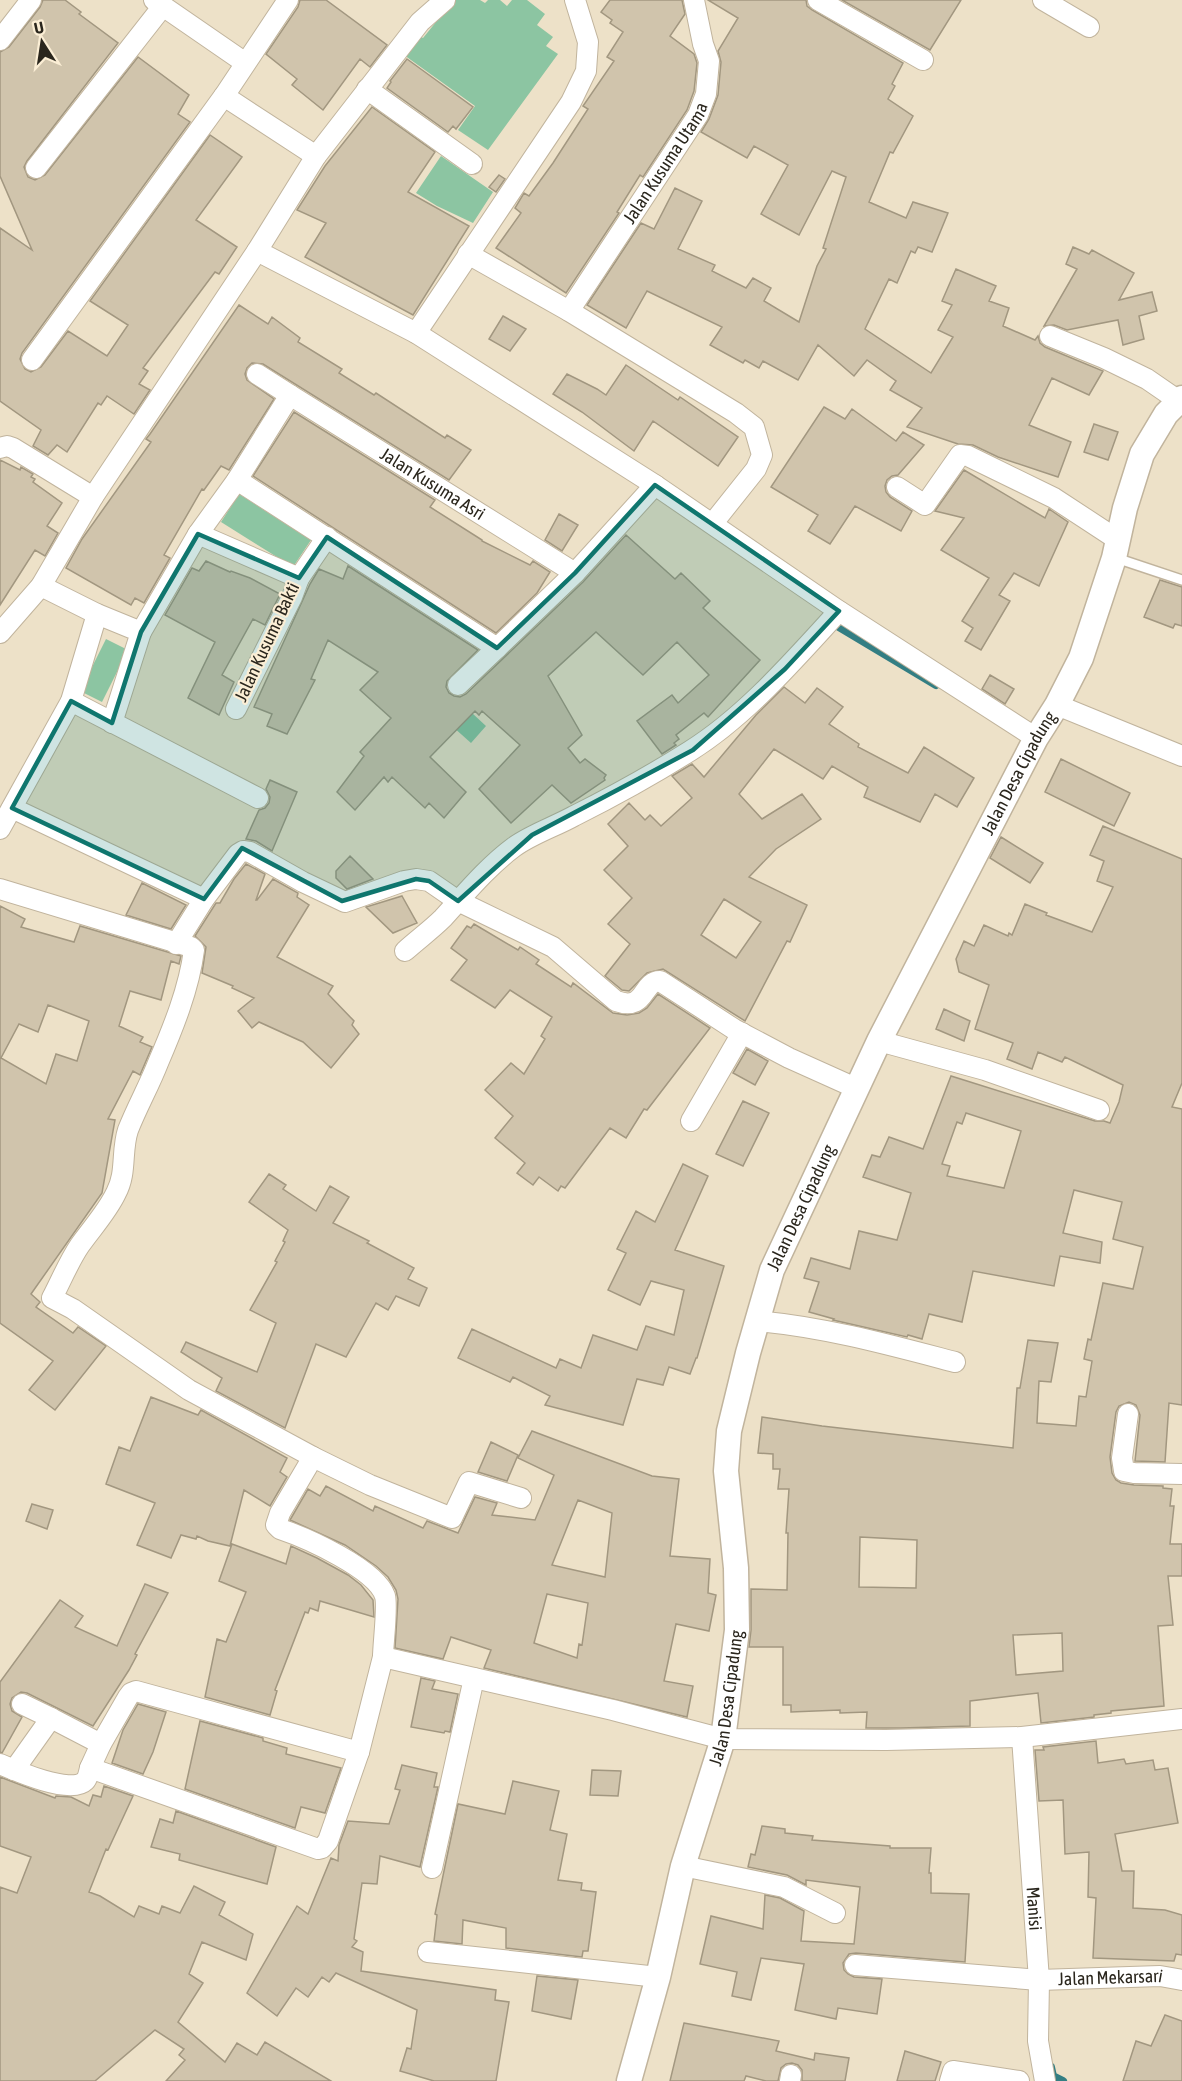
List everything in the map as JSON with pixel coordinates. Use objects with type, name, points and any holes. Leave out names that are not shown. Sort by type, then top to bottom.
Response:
[{"type":"street","points":[[0,40],[31,0]]},
{"type":"street","points":[[32,360],[224,96],[244,62],[288,0]]},
{"type":"street","points":[[0,633],[41,586],[93,497],[257,251],[316,156],[420,22],[445,0]]},
{"type":"street","points":[[416,333],[571,102],[586,71],[588,42],[575,0]]},
{"type":"street","name":"Jalan Kusuma Utama","points":[[568,311],[698,115],[706,94],[709,61],[694,0]]},
{"type":"street","points":[[818,0],[923,60]]},
{"type":"street","points":[[1043,0],[1089,27]]},
{"type":"street","points":[[36,168],[158,3],[244,62]]},
{"type":"street","points":[[367,89],[472,164]]},
{"type":"street","points":[[224,96],[316,156]]},
{"type":"street","points":[[257,251],[416,333],[655,485],[839,611],[1036,738]]},
{"type":"street","points":[[468,254],[568,311],[736,413],[754,428],[762,455],[756,469],[713,523]]},
{"type":"street","points":[[1050,336],[1104,358],[1147,379],[1180,399]]},
{"type":"street","name":"Jalan Kusuma Asri","points":[[257,374],[575,573]]},
{"type":"street","points":[[112,723],[141,632],[198,534],[237,480],[290,395]]},
{"type":"street","name":"Jalan Desa Cipadung","points":[[629,2081],[658,1977],[683,1866],[723,1739],[737,1630],[736,1568],[726,1471],[728,1441],[737,1398],[772,1270],[879,1041],[1036,738],[1057,705],[1081,658],[1116,549],[1125,508],[1142,454],[1166,414],[1180,399]]},
{"type":"street","points":[[0,448],[7,446],[13,448],[93,497]]},
{"type":"street","points":[[897,488],[925,505],[960,455],[968,456],[1054,498],[1116,549]]},
{"type":"street","points":[[237,480],[497,648]]},
{"type":"street","points":[[458,684],[575,573],[655,485]]},
{"type":"street","name":"Jalan Kusuma Bakti","points":[[198,534],[299,578],[295,591],[236,709]]},
{"type":"street","points":[[299,578],[327,537]]},
{"type":"street","points":[[41,586],[97,614],[141,632]]},
{"type":"street","points":[[405,951],[441,920],[458,900],[512,849],[532,835],[572,818],[693,750],[733,718],[777,677],[839,611]]},
{"type":"street","points":[[0,829],[71,700],[97,614]]},
{"type":"street","points":[[71,700],[258,798]]},
{"type":"street","points":[[1057,705],[1182,756]]},
{"type":"street","points":[[12,808],[204,899]]},
{"type":"street","points":[[176,944],[204,899],[238,854],[243,851],[250,852],[342,901],[352,901],[391,885],[416,879],[429,881],[458,900],[553,947],[616,1001],[636,1003],[652,983],[660,981],[742,1033],[789,1058],[858,1089]]},
{"type":"street","points":[[0,890],[192,948],[191,967],[177,1014],[158,1065],[127,1133],[121,1181],[111,1202],[78,1247],[52,1298],[74,1309],[189,1390],[370,1485],[452,1518],[469,1482],[520,1498]]},
{"type":"street","points":[[692,1121],[742,1033]]},
{"type":"street","points":[[879,1041],[985,1070],[1099,1110]]},
{"type":"street","points":[[757,1321],[785,1323],[861,1337],[955,1362]]},
{"type":"street","points":[[1128,1414],[1122,1458],[1124,1471],[1182,1474]]},
{"type":"street","points":[[90,1768],[318,1849],[328,1841],[359,1752],[383,1657],[385,1597],[376,1581],[340,1556],[280,1529],[276,1525],[280,1513],[313,1457]]},
{"type":"street","points":[[383,1657],[613,1710],[723,1739],[886,1740],[1022,1737],[1182,1719]]},
{"type":"street","points":[[432,1868],[474,1678]]},
{"type":"street","points":[[51,1718],[7,1767],[64,1786],[86,1780],[101,1744],[131,1692],[136,1691],[359,1752]]},
{"type":"street","points":[[22,1704],[101,1744]]},
{"type":"street","name":"Manisi","points":[[1022,1737],[1038,1980],[1038,2041],[1045,2081]]},
{"type":"street","points":[[683,1866],[784,1887],[835,1913]]},
{"type":"street","points":[[428,1952],[658,1977]]},
{"type":"street","name":"Jalan Mekarsari","points":[[855,1965],[1038,1980],[1160,1976],[1182,1980]]},
{"type":"street","points":[[950,2081],[953,2071],[1018,2081]]},
{"type":"lane","points":[[1116,549],[1182,580]]},
{"type":"highlighted area","points":[[655,485],[839,611],[785,669],[693,750],[532,835],[458,901],[429,881],[416,879],[342,901],[242,848],[204,899],[12,808],[71,701],[112,723],[141,632],[198,534],[299,578],[327,537],[497,648],[575,573]]},
{"type":"green space","points":[[454,0],[480,0],[485,3],[488,0],[500,0],[507,6],[512,0],[527,0],[545,14],[537,25],[553,37],[546,46],[558,54],[488,150],[458,130],[475,106],[404,55],[418,35],[423,38]]},
{"type":"green space","points":[[441,156],[493,192],[473,223],[416,193]]},
{"type":"green space","points":[[239,494],[311,540],[293,567],[221,522]]},
{"type":"green space","points":[[106,639],[128,650],[102,702],[80,691]]},
{"type":"green space","points":[[459,701],[486,726],[471,743],[443,718]]},
{"type":"building","points":[[43,0],[65,0],[81,12],[79,14],[118,43],[27,161],[24,167],[28,177],[35,180],[45,175],[138,57],[189,95],[178,114],[190,122],[22,353],[20,359],[25,369],[31,372],[41,367],[68,331],[107,356],[128,325],[90,301],[210,135],[242,157],[196,220],[237,247],[219,274],[215,272],[143,368],[148,371],[139,384],[150,390],[134,414],[107,396],[101,405],[98,403],[67,452],[57,445],[48,455],[33,446],[41,430],[0,401],[0,228],[32,250],[0,176],[0,52],[9,47]]},
{"type":"building","points":[[300,0],[326,0],[387,45],[370,67],[360,59],[323,110],[292,85],[297,79],[266,54],[298,7]]},
{"type":"building","points":[[610,0],[682,0],[685,14],[670,36],[694,54],[697,63],[694,91],[687,110],[643,177],[640,175],[617,212],[619,213],[566,293],[496,248],[521,213],[515,208],[524,193],[529,196],[553,163],[588,109],[583,106],[614,61],[607,57],[623,32],[610,23],[612,20],[601,12]]},
{"type":"building","points":[[708,0],[806,0],[807,6],[812,10],[903,63],[892,84],[895,86],[888,99],[913,116],[893,153],[890,152],[869,202],[906,218],[913,202],[948,213],[932,252],[918,247],[915,253],[911,251],[897,283],[889,279],[865,329],[931,373],[953,337],[938,330],[952,305],[942,301],[956,269],[996,286],[989,301],[1009,308],[1003,326],[1035,340],[1038,336],[1040,343],[1045,347],[1103,371],[1089,395],[1052,378],[1029,425],[1071,442],[1058,477],[998,457],[973,445],[958,444],[907,427],[922,408],[890,390],[896,381],[867,360],[854,376],[818,345],[798,380],[763,361],[759,368],[745,360],[743,363],[710,345],[722,327],[647,291],[626,328],[587,305],[641,223],[654,229],[675,188],[702,201],[678,249],[715,265],[712,271],[746,288],[753,278],[771,288],[764,301],[799,322],[817,266],[826,249],[823,248],[846,177],[832,171],[799,235],[761,214],[788,165],[754,146],[747,158],[701,132],[709,119],[718,95],[721,62],[718,51],[738,18]]},
{"type":"building","points":[[842,0],[961,0],[930,50]]},
{"type":"building","points":[[407,59],[473,107],[456,129],[453,126],[448,132],[387,88]]},
{"type":"building","points":[[372,107],[435,152],[408,192],[469,226],[413,315],[305,257],[326,223],[297,210],[325,166]]},
{"type":"building","points":[[499,175],[505,179],[496,192],[489,187]]},
{"type":"building","points":[[1073,247],[1089,254],[1092,250],[1134,273],[1119,300],[1152,292],[1157,311],[1139,316],[1144,339],[1123,345],[1118,320],[1067,330],[1054,325],[1044,326],[1077,269],[1066,264]]},
{"type":"building","points":[[239,305],[268,324],[272,317],[300,338],[298,342],[342,369],[339,373],[374,395],[376,393],[445,438],[447,435],[471,450],[449,480],[263,364],[252,363],[245,374],[247,380],[274,399],[229,470],[221,466],[204,490],[202,489],[164,555],[170,558],[144,603],[135,598],[131,605],[66,568],[82,539],[151,442],[146,439]]},
{"type":"building","points":[[503,316],[526,329],[510,351],[489,339]]},
{"type":"building","points":[[626,365],[678,400],[680,397],[738,437],[718,466],[653,421],[634,451],[582,412],[553,394],[567,374],[606,395]]},
{"type":"building","points":[[824,407],[845,419],[852,409],[896,441],[903,432],[924,445],[898,475],[887,480],[885,486],[890,497],[912,511],[901,531],[855,506],[830,544],[808,531],[818,515],[771,487]]},
{"type":"building","points":[[294,412],[435,500],[430,507],[482,541],[530,565],[533,561],[550,572],[537,593],[496,633],[253,476]]},
{"type":"building","points":[[1094,424],[1118,432],[1108,460],[1084,452]]},
{"type":"building","points":[[0,460],[33,474],[31,477],[35,479],[33,482],[62,503],[47,526],[58,533],[45,556],[35,550],[0,605]]},
{"type":"building","points":[[964,470],[1045,518],[1049,509],[1068,522],[1039,586],[1014,573],[999,595],[1010,601],[981,650],[965,641],[973,628],[962,621],[989,578],[941,550],[964,518],[935,511]]},
{"type":"building","points":[[559,514],[578,525],[562,551],[545,540]]},
{"type":"building","points":[[626,535],[675,579],[681,573],[710,601],[703,608],[760,660],[708,717],[704,713],[676,735],[679,739],[674,743],[676,745],[662,754],[637,721],[672,695],[678,703],[709,675],[677,642],[643,675],[596,632],[548,676],[582,735],[568,748],[580,763],[585,759],[606,775],[605,780],[571,803],[552,785],[511,823],[479,789],[520,745],[482,711],[479,715],[475,711],[430,757],[466,792],[444,818],[429,803],[425,808],[392,777],[388,782],[384,777],[355,810],[337,792],[364,756],[360,752],[391,718],[360,690],[378,672],[328,640],[311,679],[315,680],[287,734],[267,726],[272,714],[254,707],[319,569],[343,579],[348,566],[478,650],[447,681],[446,687],[449,693],[460,697],[466,694],[583,582]]},
{"type":"building","points":[[206,561],[250,578],[280,594],[265,625],[253,619],[222,675],[234,682],[219,715],[188,698],[215,642],[165,615],[192,568],[199,571]]},
{"type":"building","points":[[1160,580],[1182,587],[1182,626],[1175,624],[1173,628],[1144,617]]},
{"type":"building","points":[[990,675],[1014,689],[1005,704],[982,689]]},
{"type":"building","points":[[784,687],[805,703],[817,688],[843,707],[829,724],[859,744],[858,747],[908,773],[924,747],[974,778],[957,807],[935,794],[920,822],[864,797],[868,787],[832,766],[823,779],[774,749],[739,794],[762,819],[802,794],[821,819],[776,849],[749,877],[807,905],[790,942],[787,941],[745,1021],[663,969],[647,973],[629,991],[622,990],[605,976],[630,944],[608,924],[632,898],[604,870],[628,846],[608,824],[629,803],[645,820],[650,815],[661,826],[692,798],[672,776],[692,764],[704,777],[756,715]],"holes":[[[724,899],[761,922],[736,958],[701,935]]]},
{"type":"building","points":[[1061,759],[1130,793],[1114,826],[1045,792]]},
{"type":"building","points":[[270,780],[297,792],[272,851],[256,841],[246,839],[259,810],[265,808],[269,803],[270,797],[266,789]]},
{"type":"building","points":[[1103,826],[1182,859],[1182,1083],[1172,1107],[1182,1109],[1182,1405],[1169,1403],[1165,1462],[1135,1461],[1140,1415],[1136,1405],[1129,1402],[1119,1406],[1116,1412],[1110,1457],[1112,1473],[1121,1483],[1163,1486],[1163,1488],[1172,1489],[1170,1506],[1174,1506],[1170,1544],[1182,1544],[1182,1576],[1168,1576],[1173,1625],[1158,1626],[1164,1706],[1111,1711],[1111,1713],[1094,1715],[1094,1717],[1041,1723],[1038,1693],[970,1701],[970,1726],[901,1728],[866,1728],[867,1712],[840,1713],[840,1710],[791,1712],[791,1705],[783,1705],[783,1647],[749,1647],[751,1589],[787,1590],[788,1533],[786,1533],[789,1489],[778,1489],[780,1469],[773,1469],[773,1454],[758,1453],[762,1417],[1013,1448],[1017,1388],[1020,1388],[1028,1340],[1058,1343],[1051,1382],[1039,1381],[1037,1423],[1076,1426],[1079,1396],[1086,1397],[1092,1361],[1084,1359],[1088,1339],[1091,1340],[1103,1283],[1133,1289],[1143,1247],[1113,1239],[1122,1202],[1074,1190],[1063,1233],[1102,1242],[1100,1263],[1060,1256],[1054,1286],[973,1271],[962,1322],[929,1314],[922,1339],[833,1320],[809,1312],[819,1282],[804,1278],[811,1258],[850,1269],[859,1231],[897,1240],[911,1193],[863,1177],[872,1155],[880,1157],[889,1137],[923,1149],[951,1076],[1095,1121],[1110,1123],[1123,1085],[1065,1057],[1062,1062],[1038,1052],[1032,1069],[1007,1059],[1013,1043],[975,1029],[989,985],[959,972],[956,959],[964,941],[974,946],[984,925],[1008,936],[1009,933],[1012,935],[1025,904],[1047,913],[1046,915],[1092,932],[1113,887],[1097,881],[1104,861],[1090,855]],"holes":[[[966,1113],[1021,1131],[1004,1188],[947,1176],[950,1166],[942,1164],[957,1122],[962,1124]],[[860,1537],[917,1540],[916,1588],[859,1587]],[[1062,1633],[1063,1671],[1016,1675],[1013,1635]]]},
{"type":"building","points":[[1001,837],[1043,863],[1030,883],[990,858]]},
{"type":"building","points":[[350,856],[373,879],[347,889],[336,878],[336,871]]},
{"type":"building","points":[[246,864],[265,874],[256,900],[273,879],[298,893],[297,897],[309,905],[277,957],[333,986],[328,994],[354,1021],[352,1025],[359,1034],[331,1068],[303,1042],[259,1022],[252,1028],[238,1011],[254,998],[202,973],[206,947],[195,936],[216,903],[220,903]]},
{"type":"building","points":[[142,883],[186,905],[171,929],[126,915]]},
{"type":"building","points":[[402,896],[417,923],[393,933],[366,907]]},
{"type":"building","points":[[0,906],[25,919],[21,927],[74,942],[80,926],[181,956],[179,964],[171,961],[161,1000],[130,991],[119,1026],[143,1037],[140,1042],[152,1047],[140,1075],[133,1071],[108,1119],[115,1120],[102,1193],[31,1294],[40,1302],[36,1307],[73,1333],[78,1327],[106,1346],[55,1410],[29,1390],[53,1361],[0,1323]],"holes":[[[48,1005],[89,1021],[77,1061],[56,1054],[46,1084],[1,1058],[19,1024],[38,1032]]]},
{"type":"building","points":[[474,924],[518,950],[520,947],[539,960],[536,964],[571,987],[573,983],[613,1013],[627,1015],[639,1013],[647,1008],[658,994],[710,1028],[647,1110],[644,1109],[626,1138],[610,1128],[565,1188],[561,1186],[558,1191],[539,1177],[533,1185],[517,1173],[525,1163],[495,1138],[513,1116],[485,1090],[511,1063],[524,1074],[545,1039],[541,1036],[552,1017],[510,990],[495,1008],[451,980],[467,960],[451,948],[467,926],[471,928]]},
{"type":"building","points":[[944,1009],[970,1021],[964,1041],[936,1029]]},
{"type":"building","points":[[747,1049],[768,1061],[755,1085],[733,1073]]},
{"type":"building","points":[[743,1101],[769,1113],[743,1166],[716,1154]]},
{"type":"building","points":[[683,1164],[708,1176],[675,1250],[724,1266],[697,1358],[690,1374],[669,1367],[663,1385],[637,1379],[623,1425],[545,1405],[550,1396],[513,1377],[510,1382],[458,1358],[472,1329],[556,1368],[560,1359],[581,1368],[593,1335],[637,1350],[646,1326],[674,1335],[684,1290],[651,1281],[640,1305],[608,1290],[626,1253],[617,1249],[636,1211],[655,1222]]},
{"type":"building","points":[[269,1174],[286,1185],[283,1189],[316,1211],[330,1186],[349,1197],[333,1223],[414,1268],[408,1279],[427,1288],[419,1306],[396,1296],[388,1310],[376,1303],[346,1357],[316,1344],[285,1428],[216,1391],[222,1378],[181,1352],[186,1342],[257,1372],[276,1323],[250,1310],[277,1262],[275,1261],[285,1242],[283,1241],[288,1230],[249,1202]]},
{"type":"building","points":[[151,1397],[198,1415],[201,1410],[287,1458],[280,1472],[287,1477],[270,1506],[244,1490],[230,1546],[197,1536],[196,1539],[181,1535],[171,1558],[137,1545],[155,1503],[106,1484],[119,1447],[130,1451]]},
{"type":"building","points":[[532,1431],[652,1476],[679,1479],[670,1556],[710,1559],[708,1593],[716,1595],[709,1631],[676,1624],[664,1681],[693,1686],[687,1717],[484,1668],[491,1650],[451,1637],[443,1659],[395,1648],[398,1599],[396,1590],[388,1577],[345,1545],[290,1520],[308,1489],[320,1496],[326,1486],[373,1511],[375,1506],[423,1528],[427,1521],[458,1533],[475,1497],[497,1503],[492,1515],[535,1520],[554,1475],[518,1458]],"holes":[[[578,1500],[612,1513],[605,1577],[552,1565]],[[547,1594],[588,1603],[582,1645],[579,1644],[577,1658],[534,1643]]]},
{"type":"building","points":[[491,1442],[518,1455],[507,1481],[478,1472]]},
{"type":"building","points":[[32,1504],[53,1510],[47,1529],[26,1521]]},
{"type":"building","points":[[232,1544],[286,1564],[291,1546],[348,1575],[361,1585],[373,1600],[374,1617],[320,1601],[318,1611],[310,1608],[308,1613],[305,1612],[275,1690],[277,1691],[270,1715],[205,1697],[217,1639],[226,1642],[246,1592],[219,1581]]},
{"type":"building","points":[[145,1584],[168,1593],[135,1654],[137,1655],[129,1670],[93,1726],[21,1692],[12,1698],[10,1704],[12,1711],[22,1717],[2,1753],[0,1752],[0,1682],[60,1600],[83,1616],[75,1627],[117,1646]]},
{"type":"building","points":[[421,1678],[435,1681],[432,1689],[458,1694],[450,1732],[411,1727]]},
{"type":"building","points":[[138,1704],[166,1712],[143,1774],[112,1763],[123,1730]]},
{"type":"building","points":[[200,1721],[263,1738],[263,1741],[287,1748],[286,1754],[341,1768],[325,1813],[301,1807],[295,1828],[185,1789]]},
{"type":"building","points":[[1096,1741],[1098,1763],[1124,1759],[1126,1764],[1153,1760],[1155,1770],[1168,1768],[1178,1823],[1115,1834],[1122,1871],[1134,1871],[1133,1908],[1165,1910],[1182,1915],[1182,1955],[1176,1954],[1174,1961],[1093,1958],[1096,1898],[1088,1897],[1089,1852],[1065,1854],[1063,1800],[1039,1801],[1035,1750],[1044,1750],[1043,1747]]},
{"type":"building","points":[[402,1765],[437,1773],[434,1787],[438,1787],[420,1867],[380,1856],[377,1884],[362,1883],[354,1939],[357,1941],[352,1947],[363,1952],[361,1971],[496,1990],[495,2000],[509,2002],[496,2081],[434,2081],[400,2071],[407,2048],[411,2049],[417,2010],[336,1973],[329,1982],[322,1977],[308,1997],[296,1988],[277,2016],[247,1993],[297,1906],[308,1914],[331,1858],[338,1861],[339,1845],[348,1821],[389,1824],[400,1790],[395,1789]]},
{"type":"building","points":[[592,1770],[621,1771],[618,1796],[590,1795]]},
{"type":"building","points":[[0,1777],[55,1798],[56,1796],[71,1797],[89,1806],[93,1795],[101,1797],[104,1786],[133,1796],[108,1850],[106,1849],[89,1892],[100,1896],[134,1917],[139,1906],[159,1914],[162,1906],[180,1913],[194,1886],[225,1902],[219,1915],[253,1934],[246,1960],[202,1942],[189,1974],[203,1983],[178,2022],[225,2062],[237,2043],[257,2055],[265,2042],[331,2081],[166,2081],[185,2060],[179,2055],[184,2049],[155,2030],[95,2081],[0,2081],[0,1887],[17,1893],[31,1857],[0,1846]]},
{"type":"building","points":[[513,1781],[559,1791],[550,1830],[567,1834],[558,1880],[582,1883],[581,1890],[596,1892],[588,1951],[583,1951],[582,1957],[506,1948],[506,1928],[463,1920],[462,1944],[434,1941],[437,1915],[435,1914],[458,1804],[505,1814]]},
{"type":"building","points":[[176,1811],[276,1847],[267,1884],[179,1860],[180,1854],[151,1847],[160,1819],[173,1823]]},
{"type":"building","points":[[762,1826],[785,1829],[785,1833],[813,1836],[812,1840],[890,1846],[890,1848],[931,1848],[929,1873],[931,1873],[931,1893],[969,1894],[965,1962],[849,1954],[843,1963],[844,1970],[848,1974],[854,1977],[882,1979],[877,2014],[838,2008],[836,2019],[795,2010],[804,1964],[761,1958],[751,2000],[732,1996],[737,1972],[700,1964],[711,1916],[763,1929],[765,1895],[780,1898],[804,1911],[801,1941],[854,1944],[860,1887],[806,1880],[806,1885],[787,1875],[748,1867],[751,1854],[755,1855]]},
{"type":"building","points":[[537,1976],[578,1980],[571,2019],[532,2011]]},
{"type":"building","points":[[1165,2015],[1182,2021],[1182,2081],[1123,2081],[1136,2041],[1151,2046]]},
{"type":"building","points":[[684,2023],[779,2041],[776,2051],[814,2060],[815,2053],[849,2058],[845,2081],[802,2081],[802,2070],[798,2065],[792,2063],[781,2068],[778,2081],[766,2081],[746,2076],[744,2081],[670,2081]]},
{"type":"building","points":[[905,2051],[941,2062],[935,2081],[897,2081]]},
{"type":"waterway","points":[[830,624],[834,624],[936,685]]},
{"type":"waterway","points":[[1051,2067],[1053,2076],[1063,2081]]}]
